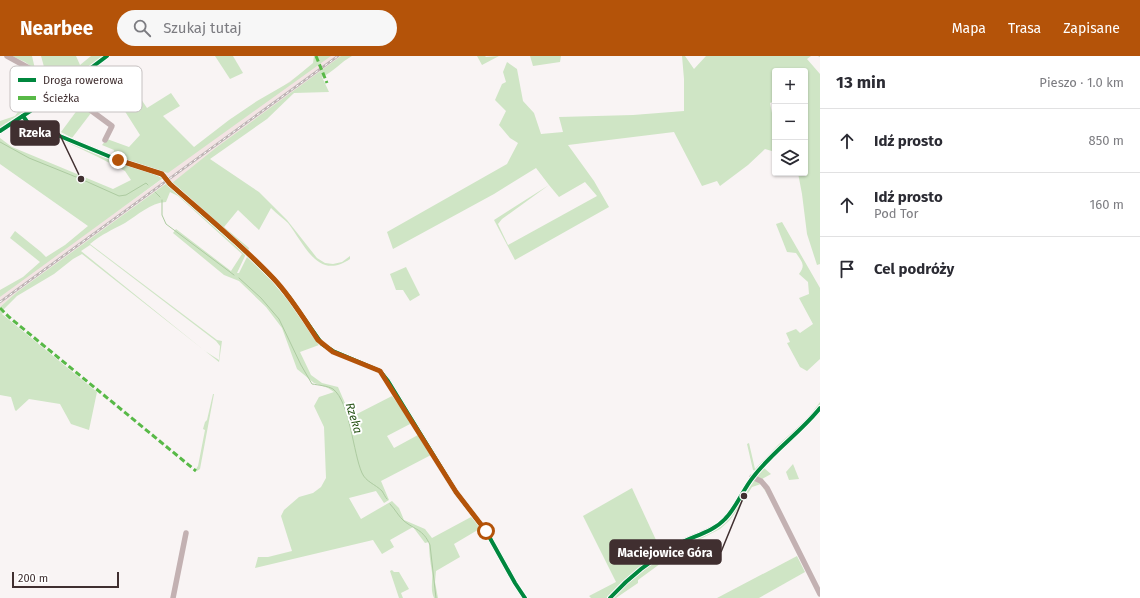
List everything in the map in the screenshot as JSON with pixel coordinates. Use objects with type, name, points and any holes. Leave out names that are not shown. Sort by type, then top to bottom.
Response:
[{"type":"street","points":[[7,56],[25,66]]},
{"type":"street","points":[[93,66],[107,56]]},
{"type":"street","points":[[0,131],[29,112]]},
{"type":"street","points":[[93,112],[112,126],[105,140]]},
{"type":"street","points":[[23,116],[28,123],[118,160],[162,174],[170,184],[240,246],[274,279],[289,297],[322,344],[333,352],[380,371],[456,492],[486,531],[525,598]]},
{"type":"street","points":[[610,598],[624,583],[652,560],[678,544],[705,533],[725,519],[752,477],[770,456],[808,422],[820,408]]},
{"type":"street","points":[[752,477],[761,480],[767,488],[820,594]]},
{"type":"street","points":[[173,598],[186,533]]},
{"type":"shaded area","points":[[325,56],[346,56],[172,183],[163,173]]},
{"type":"shaded area","points":[[161,180],[164,185],[17,292],[0,307],[0,297],[39,267]]},
{"type":"green space","points":[[12,56],[32,56],[34,66],[31,66]]},
{"type":"green space","points":[[41,56],[76,56],[80,65],[91,56],[104,56],[91,66],[44,66]]},
{"type":"green space","points":[[215,56],[233,56],[243,73],[230,79]]},
{"type":"green space","points":[[314,56],[331,56],[168,173],[113,155],[114,150],[102,145],[107,139],[129,147],[140,135],[125,112],[142,112],[142,100],[147,108],[171,93],[180,106],[163,116],[194,147],[257,101],[290,82],[313,63]]},
{"type":"green space","points":[[341,56],[352,56],[322,77],[329,92],[294,93],[267,119],[210,159],[259,192],[287,220],[317,258],[325,263],[333,264],[342,262],[350,256],[350,259],[339,265],[329,266],[313,258],[288,223],[271,208],[259,230],[238,210],[224,227],[249,248],[248,251],[172,183],[217,147]]},
{"type":"green space","points":[[477,56],[486,57],[499,56],[482,65]]},
{"type":"green space","points":[[530,56],[561,56],[560,62],[533,66]]},
{"type":"green space","points":[[682,56],[685,56],[694,69],[706,56],[811,56],[807,59],[820,74],[820,264],[817,265],[807,234],[799,176],[808,176],[808,68],[772,68],[772,102],[770,103],[772,113],[772,151],[765,149],[748,165],[720,186],[717,181],[702,186],[674,132],[568,145],[594,181],[609,207],[515,260],[494,220],[549,185],[536,168],[494,194],[393,249],[387,232],[507,164],[518,143],[510,138],[499,125],[506,111],[495,100],[502,84],[506,82],[503,72],[507,62],[517,69],[523,101],[534,113],[541,134],[563,132],[559,117],[633,115],[684,111]],"holes":[[[585,182],[597,196],[508,245],[498,224],[502,219],[549,185],[559,197]]]},
{"type":"green space","points":[[18,112],[23,112],[0,127],[0,121],[15,116]]},
{"type":"green space","points":[[76,112],[91,113],[72,138],[61,132]]},
{"type":"green space","points":[[23,121],[56,136],[163,178],[0,297],[0,290],[23,277],[40,262],[10,238],[15,231],[46,257],[65,245],[88,226],[0,164],[0,138],[12,147],[113,189],[131,180],[125,171],[98,157],[24,123],[16,122]]},
{"type":"green space","points":[[167,183],[245,253],[237,273],[239,273],[247,257],[250,257],[284,293],[319,345],[300,352],[311,375],[322,383],[338,387],[351,417],[392,396],[412,423],[387,436],[394,448],[418,435],[431,455],[381,481],[389,500],[384,503],[376,491],[349,498],[361,519],[392,501],[399,508],[404,520],[425,529],[432,538],[471,517],[481,528],[454,544],[460,557],[436,571],[435,582],[438,598],[434,598],[432,591],[429,542],[425,543],[413,527],[390,540],[394,547],[382,554],[373,540],[255,568],[258,557],[268,557],[292,551],[281,516],[284,510],[299,497],[313,493],[321,487],[326,478],[324,427],[314,406],[319,397],[334,392],[314,383],[297,369],[282,328],[266,307],[239,281],[224,275],[173,233],[176,229],[231,271],[242,254],[178,196],[170,192],[166,202],[149,207],[90,244],[217,340],[222,341],[219,362],[205,351],[219,360],[220,346],[216,341],[90,245],[81,251],[203,349],[82,254],[54,274],[17,296],[3,310],[0,307],[17,292]]},
{"type":"green space","points":[[782,222],[820,288],[820,359],[807,371],[800,367],[787,343],[790,342],[786,333],[796,329],[800,333],[813,324],[799,298],[809,294],[808,282],[799,274],[803,266],[796,253],[787,252],[776,224]]},
{"type":"green space","points":[[406,267],[420,295],[410,301],[403,290],[396,290],[390,274]]},
{"type":"green space","points":[[0,310],[3,313],[2,314],[97,392],[89,430],[71,424],[60,404],[29,399],[16,411],[11,397],[0,395]]},
{"type":"green space","points":[[213,394],[200,469],[197,471],[196,469],[198,466],[205,430],[203,429],[207,420]]},
{"type":"green space","points":[[820,402],[820,406],[813,415],[756,471],[753,470],[747,444],[749,443],[755,469],[778,445],[808,418]]},
{"type":"green space","points":[[793,464],[799,479],[789,480],[786,472]]},
{"type":"green space","points":[[764,468],[771,474],[762,479],[756,476]]},
{"type":"green space","points":[[756,480],[761,483],[775,508],[761,484],[752,487],[729,521],[720,529],[679,550],[638,580],[638,583],[616,598],[612,598],[630,581],[671,551],[715,529],[753,481]]},
{"type":"green space","points":[[632,488],[662,553],[622,582],[607,598],[591,598],[589,596],[616,582],[583,516]]},
{"type":"green space","points":[[797,556],[805,572],[759,598],[717,598]]},
{"type":"green space","points":[[392,570],[394,572],[399,572],[409,589],[401,593],[403,598],[399,598],[390,571]]},
{"type":"waterway","name":"Rzeka","points":[[0,142],[29,158],[119,196],[126,195],[146,183],[148,185]]},
{"type":"waterway","name":"Rzeka","points":[[155,192],[160,197]]},
{"type":"waterway","name":"Rzeka","points":[[162,200],[162,215],[166,224],[234,275]]},
{"type":"waterway","name":"Rzeka","points":[[239,278],[261,298],[279,319],[301,365],[312,384],[331,388],[339,396],[347,416],[362,473],[368,481],[382,491],[387,499]]},
{"type":"waterway","name":"Rzeka","points":[[390,504],[404,521],[425,536],[430,545],[436,598]]},
{"type":"railway","points":[[0,302],[338,56]]},
{"type":"marked path","points":[[316,56],[327,83]]},
{"type":"marked path","points":[[0,308],[196,471]]},
{"type":"cycle path","points":[[94,66],[107,56]]},
{"type":"cycle path","points":[[0,131],[29,112]]},
{"type":"cycle path","points":[[23,116],[28,123],[118,160],[164,176],[170,184],[240,246],[274,279],[289,297],[322,344],[333,351],[380,371],[388,381],[456,492],[486,531],[525,598]]},
{"type":"cycle path","points":[[610,598],[641,569],[659,556],[683,542],[720,524],[733,509],[750,481],[761,467],[804,426],[820,408]]},
{"type":"place","name":"Rzeka","points":[[81,179]]},
{"type":"place","name":"Maciejowice Góra","points":[[744,496]]},
{"type":"route","points":[[118,160],[162,174],[170,184],[240,246],[274,279],[289,297],[322,344],[333,352],[380,371],[388,381],[456,492],[486,531]]}]
